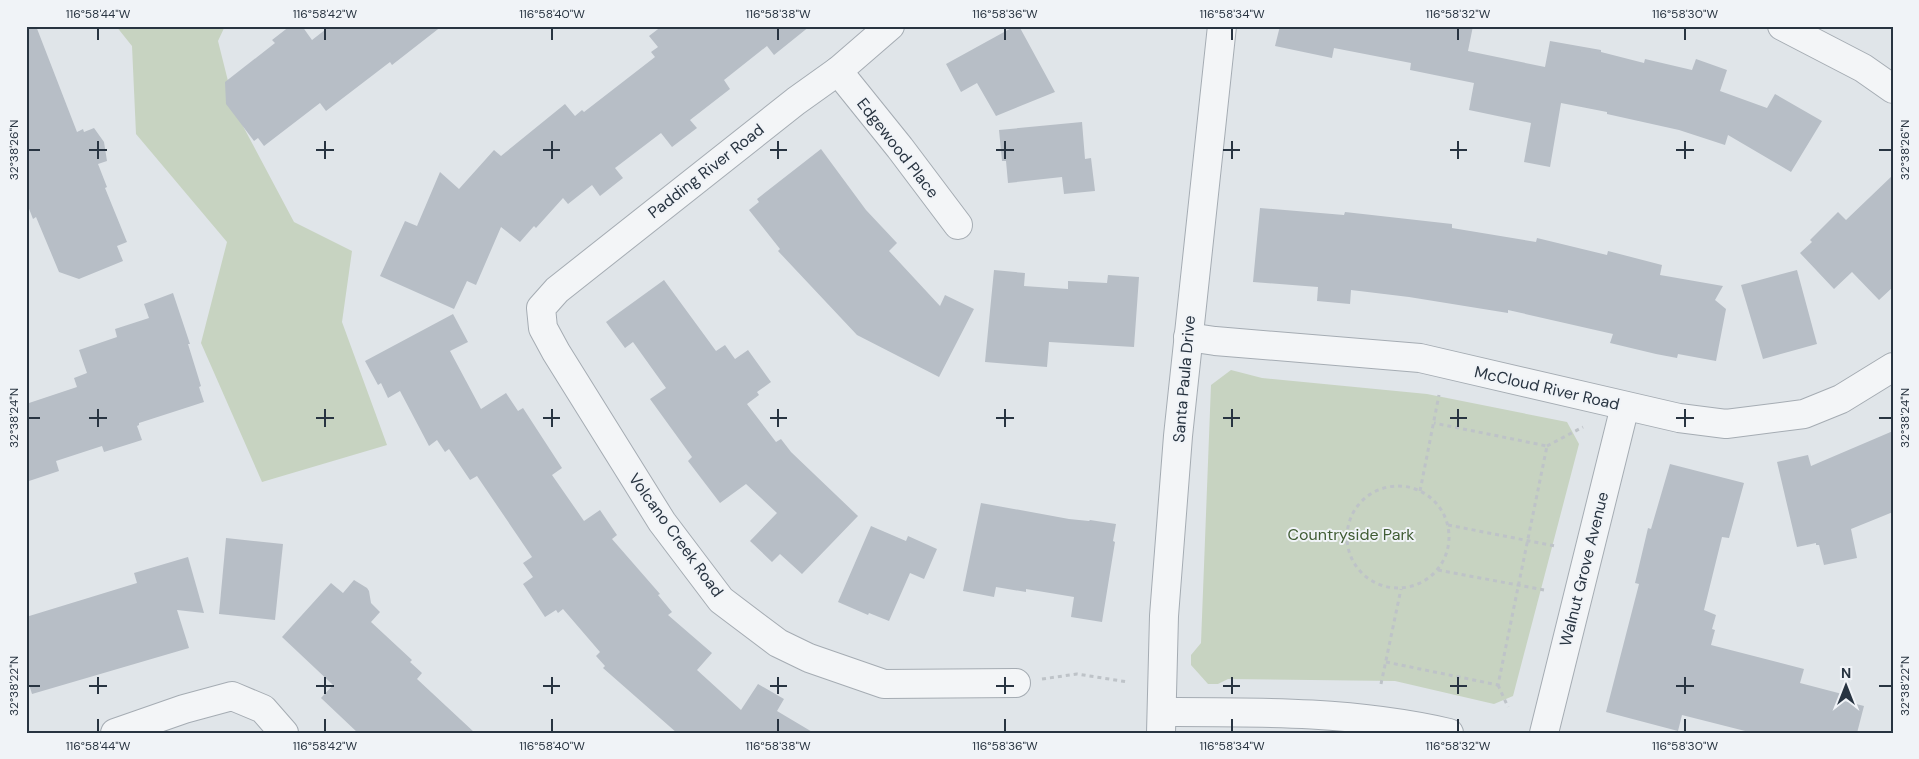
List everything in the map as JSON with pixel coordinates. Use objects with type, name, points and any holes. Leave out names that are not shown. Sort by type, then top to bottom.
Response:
[{"type":"street","name":"Padding River Road","points":[[542,328],[541,308],[557,290],[776,116],[838,71],[890,26]]},
{"type":"street","name":"Santa Paula Drive","points":[[1161,723],[1164,616],[1178,436],[1222,26]]},
{"type":"street","points":[[1782,26],[1863,68],[1893,89]]},
{"type":"street","name":"Edgewood Place","points":[[838,71],[900,148],[958,225]]},
{"type":"street","name":"Volcano Creek Road","points":[[542,328],[662,522],[721,600],[749,622],[778,642],[809,658],[884,684],[1016,682]]},
{"type":"street","name":"McCloud River Road","points":[[1188,337],[1215,341],[1420,358],[1679,418],[1726,424],[1804,414],[1841,400],[1893,366]]},
{"type":"street","name":"Walnut Grove Avenue","points":[[1544,733],[1626,406]]},
{"type":"street","points":[[115,733],[184,709],[232,696],[263,709],[284,733]]},
{"type":"street","points":[[1161,723],[1303,713],[1417,726],[1448,733]]},
{"type":"path","points":[[1420,491],[1439,395]]},
{"type":"path","points":[[1434,423],[1547,446],[1583,428]]},
{"type":"path","points":[[1508,707],[1498,685],[1547,446]]},
{"type":"path","points":[[1405,486],[1420,491],[1433,499],[1443,511],[1448,525],[1448,548],[1438,570],[1428,579],[1414,586],[1401,588],[1385,587],[1371,581],[1359,571],[1351,558],[1347,543],[1348,527],[1353,513],[1362,500],[1375,492],[1390,487],[1405,486]]},
{"type":"path","points":[[1448,525],[1555,546]]},
{"type":"path","points":[[1438,570],[1544,590]]},
{"type":"path","points":[[1381,684],[1401,588]]},
{"type":"path","points":[[1386,662],[1498,685]]},
{"type":"path","points":[[1016,682],[1077,674],[1128,682]]},
{"type":"green space","points":[[116,26],[225,26],[218,41],[236,113],[294,222],[352,251],[342,322],[387,445],[262,482],[201,343],[227,242],[136,134],[132,46]]},
{"type":"green space","name":"Countryside Park","points":[[1231,370],[1262,378],[1427,394],[1567,422],[1579,444],[1513,696],[1494,704],[1395,681],[1228,679],[1218,684],[1208,684],[1191,665],[1191,655],[1201,643],[1211,385]]},
{"type":"building","points":[[26,26],[36,26],[77,132],[83,129],[84,132],[94,128],[104,142],[107,161],[98,164],[107,187],[105,188],[127,242],[117,246],[123,261],[79,279],[59,272],[36,217],[33,219],[26,201]]},
{"type":"building","points":[[290,26],[302,26],[312,40],[330,26],[442,26],[392,65],[390,62],[326,111],[320,103],[264,146],[258,138],[254,141],[226,104],[225,82],[275,43],[272,40]]},
{"type":"building","points":[[662,26],[810,26],[774,55],[767,46],[724,80],[730,89],[690,120],[697,128],[672,147],[661,133],[615,168],[623,178],[600,196],[592,185],[568,204],[563,198],[536,228],[534,226],[520,242],[501,227],[476,285],[467,281],[454,309],[380,276],[405,221],[417,226],[440,172],[459,189],[494,150],[501,156],[565,104],[575,116],[582,110],[584,112],[655,57],[651,52],[658,47],[649,36]]},
{"type":"building","points":[[1015,26],[1019,26],[1055,92],[996,116],[977,83],[961,92],[946,64]]},
{"type":"building","points":[[1280,26],[1473,26],[1468,51],[1545,67],[1550,41],[1601,50],[1601,52],[1644,63],[1645,59],[1692,70],[1696,59],[1727,70],[1720,91],[1767,108],[1775,94],[1822,121],[1791,172],[1728,135],[1725,145],[1679,130],[1561,103],[1550,167],[1524,162],[1531,123],[1469,110],[1474,83],[1410,70],[1411,63],[1334,48],[1332,58],[1275,46]]},
{"type":"building","points":[[1082,122],[1085,159],[1091,158],[1095,191],[1064,194],[1062,177],[1008,183],[1006,161],[1002,161],[999,130]]},
{"type":"building","points":[[821,149],[866,210],[897,243],[889,251],[940,306],[945,295],[974,309],[939,377],[857,335],[778,251],[780,249],[749,210],[759,202],[757,199]]},
{"type":"building","points":[[1893,175],[1893,287],[1879,300],[1852,272],[1834,289],[1800,253],[1812,242],[1810,240],[1838,212],[1846,220]]},
{"type":"building","points":[[1260,208],[1344,215],[1345,212],[1452,224],[1452,228],[1536,242],[1537,238],[1607,255],[1608,251],[1662,265],[1660,275],[1723,286],[1715,300],[1726,309],[1716,361],[1678,354],[1677,358],[1610,343],[1613,334],[1508,310],[1508,313],[1351,290],[1350,304],[1317,301],[1318,287],[1253,282]]},
{"type":"building","points":[[994,270],[1025,273],[1024,286],[1068,289],[1068,281],[1107,283],[1108,275],[1139,277],[1134,347],[1049,342],[1047,367],[985,362]]},
{"type":"building","points":[[1797,270],[1817,344],[1763,359],[1741,285]]},
{"type":"building","points":[[664,280],[716,351],[725,345],[735,359],[748,350],[771,382],[757,392],[759,395],[747,404],[776,442],[781,439],[791,452],[858,516],[802,574],[780,554],[772,562],[750,541],[777,513],[746,484],[720,503],[688,461],[692,457],[650,399],[666,388],[633,342],[625,348],[606,322]]},
{"type":"building","points":[[173,293],[190,344],[188,344],[204,402],[139,423],[137,426],[142,440],[104,452],[102,446],[56,461],[59,471],[26,482],[26,404],[77,387],[74,378],[87,373],[79,350],[117,337],[115,329],[149,318],[144,304]]},
{"type":"building","points":[[453,314],[468,342],[450,351],[481,409],[506,393],[518,411],[523,408],[562,468],[552,475],[584,521],[600,510],[617,535],[612,539],[660,594],[658,595],[672,612],[668,615],[712,653],[697,670],[741,710],[758,684],[784,699],[777,711],[814,733],[677,733],[603,668],[605,666],[596,656],[600,652],[563,609],[558,613],[556,610],[545,617],[523,584],[533,577],[523,563],[532,557],[477,476],[470,480],[449,449],[445,452],[437,440],[429,446],[400,391],[388,398],[381,383],[378,385],[365,361]]},
{"type":"building","points":[[1893,431],[1893,512],[1851,529],[1857,558],[1824,565],[1819,545],[1816,545],[1816,543],[1797,547],[1777,462],[1808,455],[1811,466]]},
{"type":"building","points":[[1670,464],[1744,483],[1729,538],[1722,537],[1704,610],[1716,615],[1712,629],[1715,630],[1711,645],[1804,669],[1800,683],[1846,695],[1844,701],[1864,706],[1857,733],[1753,733],[1682,715],[1678,731],[1606,712],[1639,584],[1635,583],[1648,528],[1651,529]]},
{"type":"building","points":[[981,503],[1069,519],[1116,524],[1113,541],[1115,542],[1102,622],[1071,617],[1074,597],[1026,589],[1026,592],[996,587],[994,597],[963,591]]},
{"type":"building","points":[[871,526],[906,541],[908,536],[937,549],[924,579],[910,573],[889,621],[869,613],[868,615],[838,602]]},
{"type":"building","points":[[226,538],[283,544],[275,620],[219,614]]},
{"type":"building","points":[[188,557],[204,613],[177,610],[189,648],[32,694],[26,675],[26,617],[137,583],[134,573]]},
{"type":"building","points":[[354,580],[367,588],[371,603],[380,612],[371,622],[412,660],[410,662],[422,673],[417,679],[475,733],[358,733],[321,698],[333,685],[282,637],[331,583],[343,593]]}]
